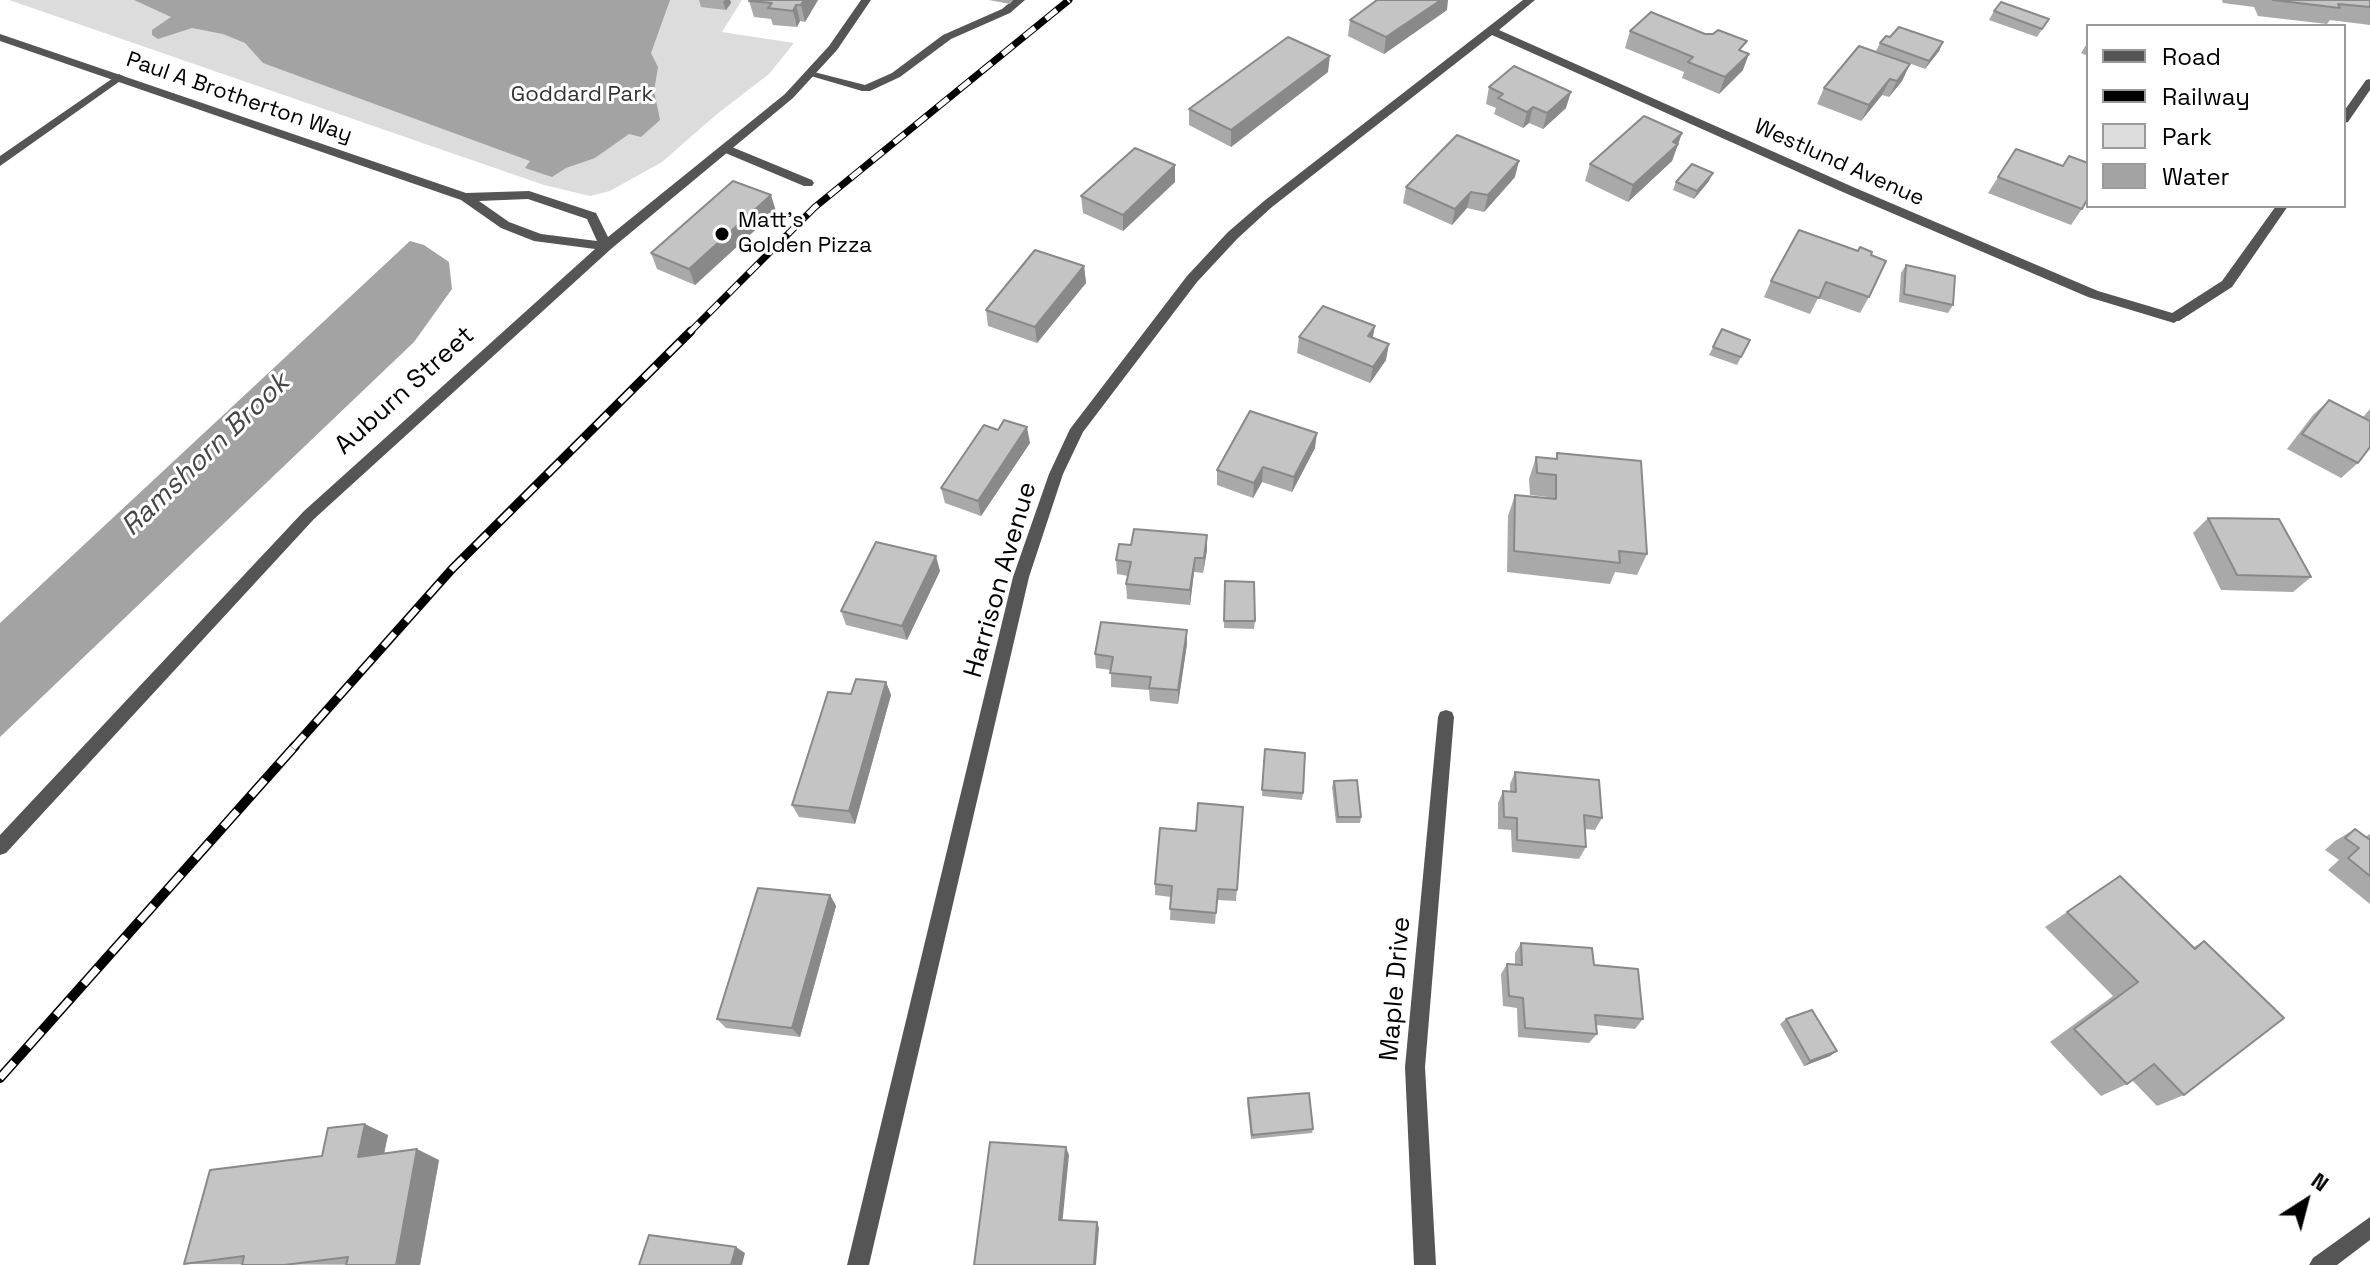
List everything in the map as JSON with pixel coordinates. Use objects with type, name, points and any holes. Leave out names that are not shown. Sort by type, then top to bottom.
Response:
[{"type":"street","name":"Auburn Street","points":[[0,847],[309,515],[407,423],[606,246],[727,149],[810,74],[866,0]]},
{"type":"street","points":[[810,74],[866,89],[896,75],[947,37],[1006,11],[1020,0]]},
{"type":"street","name":"Harrison Avenue","points":[[858,1265],[1021,577],[1056,474],[1077,429],[1192,279],[1233,235],[1268,204],[1530,0]]},
{"type":"street","name":"Westlund Avenue","points":[[1493,31],[1849,190],[2093,294],[2174,318],[2227,284],[2281,208]]},
{"type":"street","name":"Paul A Brotherton Way","points":[[0,37],[465,197],[505,225],[539,238],[606,246]]},
{"type":"street","points":[[0,162],[119,77]]},
{"type":"street","points":[[2346,116],[2370,82]]},
{"type":"street","points":[[727,149],[808,183]]},
{"type":"street","name":"Paul A Brotherton Way","points":[[465,197],[529,195],[592,216],[606,246]]},
{"type":"street","name":"Maple Drive","points":[[1425,1265],[1415,1067],[1446,717]]},
{"type":"street","points":[[2320,1265],[2370,1227]]},
{"type":"green space","name":"Goddard Park","points":[[9,0],[742,0],[722,32],[794,43],[769,74],[662,162],[610,191],[590,196],[544,185]]},
{"type":"water","name":"Goddard Park","points":[[134,0],[670,0],[651,53],[658,67],[654,91],[660,120],[641,137],[629,134],[595,158],[566,168],[552,177],[525,168],[530,161],[263,63],[245,43],[223,34],[192,28],[158,39],[152,35],[152,30],[171,17]]},
{"type":"water","name":"Ramshorn Brook","points":[[410,241],[424,245],[449,262],[452,289],[414,342],[0,737],[0,623]]},
{"type":"building","points":[[750,0],[804,0],[793,11],[768,8],[772,3]]},
{"type":"building","points":[[1377,0],[1441,0],[1386,37],[1350,20]]},
{"type":"building","points":[[2273,0],[2370,0],[2370,7],[2338,4],[2340,8]]},
{"type":"building","points":[[2001,2],[2049,19],[2042,29],[1994,11]]},
{"type":"building","points":[[1651,12],[1705,34],[1718,30],[1747,41],[1739,50],[1749,54],[1725,77],[1688,62],[1693,57],[1630,31]]},
{"type":"building","points":[[1899,27],[1943,42],[1929,61],[1880,43]]},
{"type":"building","points":[[1288,37],[1330,56],[1231,130],[1189,109]]},
{"type":"building","points":[[1859,46],[1910,64],[1897,81],[1890,79],[1869,105],[1824,88]]},
{"type":"building","points":[[1514,66],[1571,92],[1547,113],[1533,107],[1527,112],[1498,98],[1503,94],[1489,87]]},
{"type":"building","points":[[1644,116],[1682,133],[1673,142],[1678,144],[1633,185],[1590,164]]},
{"type":"building","points":[[1457,135],[1519,161],[1488,195],[1471,192],[1455,209],[1406,187]]},
{"type":"building","points":[[1135,148],[1175,165],[1123,215],[1081,196]]},
{"type":"building","points":[[2016,149],[2063,166],[2069,156],[2086,162],[2086,202],[2082,209],[1998,177]]},
{"type":"building","points":[[1692,164],[1713,173],[1697,191],[1676,182]]},
{"type":"building","points":[[733,181],[771,195],[689,269],[651,253]]},
{"type":"building","points":[[1799,230],[1858,251],[1860,247],[1886,261],[1869,297],[1826,282],[1819,298],[1771,281]]},
{"type":"building","points":[[1035,250],[1084,266],[1035,327],[986,310]]},
{"type":"building","points":[[1906,265],[1955,276],[1953,305],[1904,294]]},
{"type":"building","points":[[1323,306],[1375,326],[1368,336],[1389,344],[1373,367],[1299,337]]},
{"type":"building","points":[[1722,329],[1750,340],[1741,357],[1713,347]]},
{"type":"building","points":[[2329,400],[2370,421],[2370,447],[2358,463],[2302,434]]},
{"type":"building","points":[[1250,411],[1317,433],[1294,477],[1263,467],[1254,483],[1217,470]]},
{"type":"building","points":[[1004,420],[1027,427],[978,501],[941,488],[984,425],[998,430]]},
{"type":"building","points":[[1557,453],[1641,461],[1647,554],[1619,551],[1620,563],[1514,551],[1515,495],[1556,499],[1556,475],[1537,473],[1536,457],[1557,459]]},
{"type":"building","points":[[2208,518],[2279,519],[2311,577],[2237,575]]},
{"type":"building","points":[[1134,529],[1207,535],[1204,558],[1195,558],[1190,590],[1126,584],[1131,562],[1116,560],[1119,544],[1131,545]]},
{"type":"building","points":[[876,542],[936,556],[902,626],[841,611]]},
{"type":"building","points":[[1225,581],[1254,582],[1255,621],[1224,621]]},
{"type":"building","points":[[1101,622],[1187,630],[1178,690],[1149,688],[1151,677],[1110,673],[1113,657],[1095,654]]},
{"type":"building","points":[[856,679],[886,682],[849,811],[792,805],[828,692],[851,694]]},
{"type":"building","points":[[1265,749],[1305,753],[1303,793],[1262,790]]},
{"type":"building","points":[[1515,772],[1599,780],[1602,818],[1584,815],[1586,847],[1517,840],[1517,818],[1504,817],[1503,791],[1516,792]]},
{"type":"building","points":[[1357,780],[1361,817],[1338,817],[1334,781]]},
{"type":"building","points":[[1198,803],[1243,807],[1237,890],[1218,889],[1216,913],[1170,909],[1172,886],[1155,884],[1160,828],[1196,831]]},
{"type":"building","points":[[2355,829],[2370,840],[2370,876],[2348,858],[2359,848],[2345,838]]},
{"type":"building","points":[[2120,876],[2195,949],[2204,941],[2284,1018],[2184,1095],[2154,1064],[2127,1084],[2074,1029],[2138,982],[2067,912]]},
{"type":"building","points":[[758,888],[830,895],[792,1028],[717,1019]]},
{"type":"building","points":[[1521,943],[1592,948],[1594,965],[1638,969],[1643,1019],[1595,1015],[1597,1034],[1525,1028],[1523,998],[1509,996],[1507,964],[1522,965]]},
{"type":"building","points":[[1812,1010],[1837,1051],[1810,1061],[1786,1019]]},
{"type":"building","points":[[1309,1093],[1313,1129],[1252,1135],[1248,1098]]},
{"type":"building","points":[[365,1124],[358,1157],[417,1149],[396,1265],[346,1265],[348,1257],[284,1265],[242,1265],[244,1256],[184,1264],[210,1170],[322,1156],[328,1128]]},
{"type":"building","points":[[990,1142],[1066,1147],[1059,1220],[1097,1222],[1094,1265],[974,1265]]},
{"type":"building","points":[[649,1235],[736,1247],[731,1265],[639,1265]]},
{"type":"railway","points":[[691,331],[815,207],[1069,0]]},
{"type":"railway","points":[[293,748],[452,569],[691,331]]},
{"type":"railway","points":[[0,1078],[295,746]]},
{"type":"place","name":"Matt's Golden Pizza","points":[[722,234]]}]
